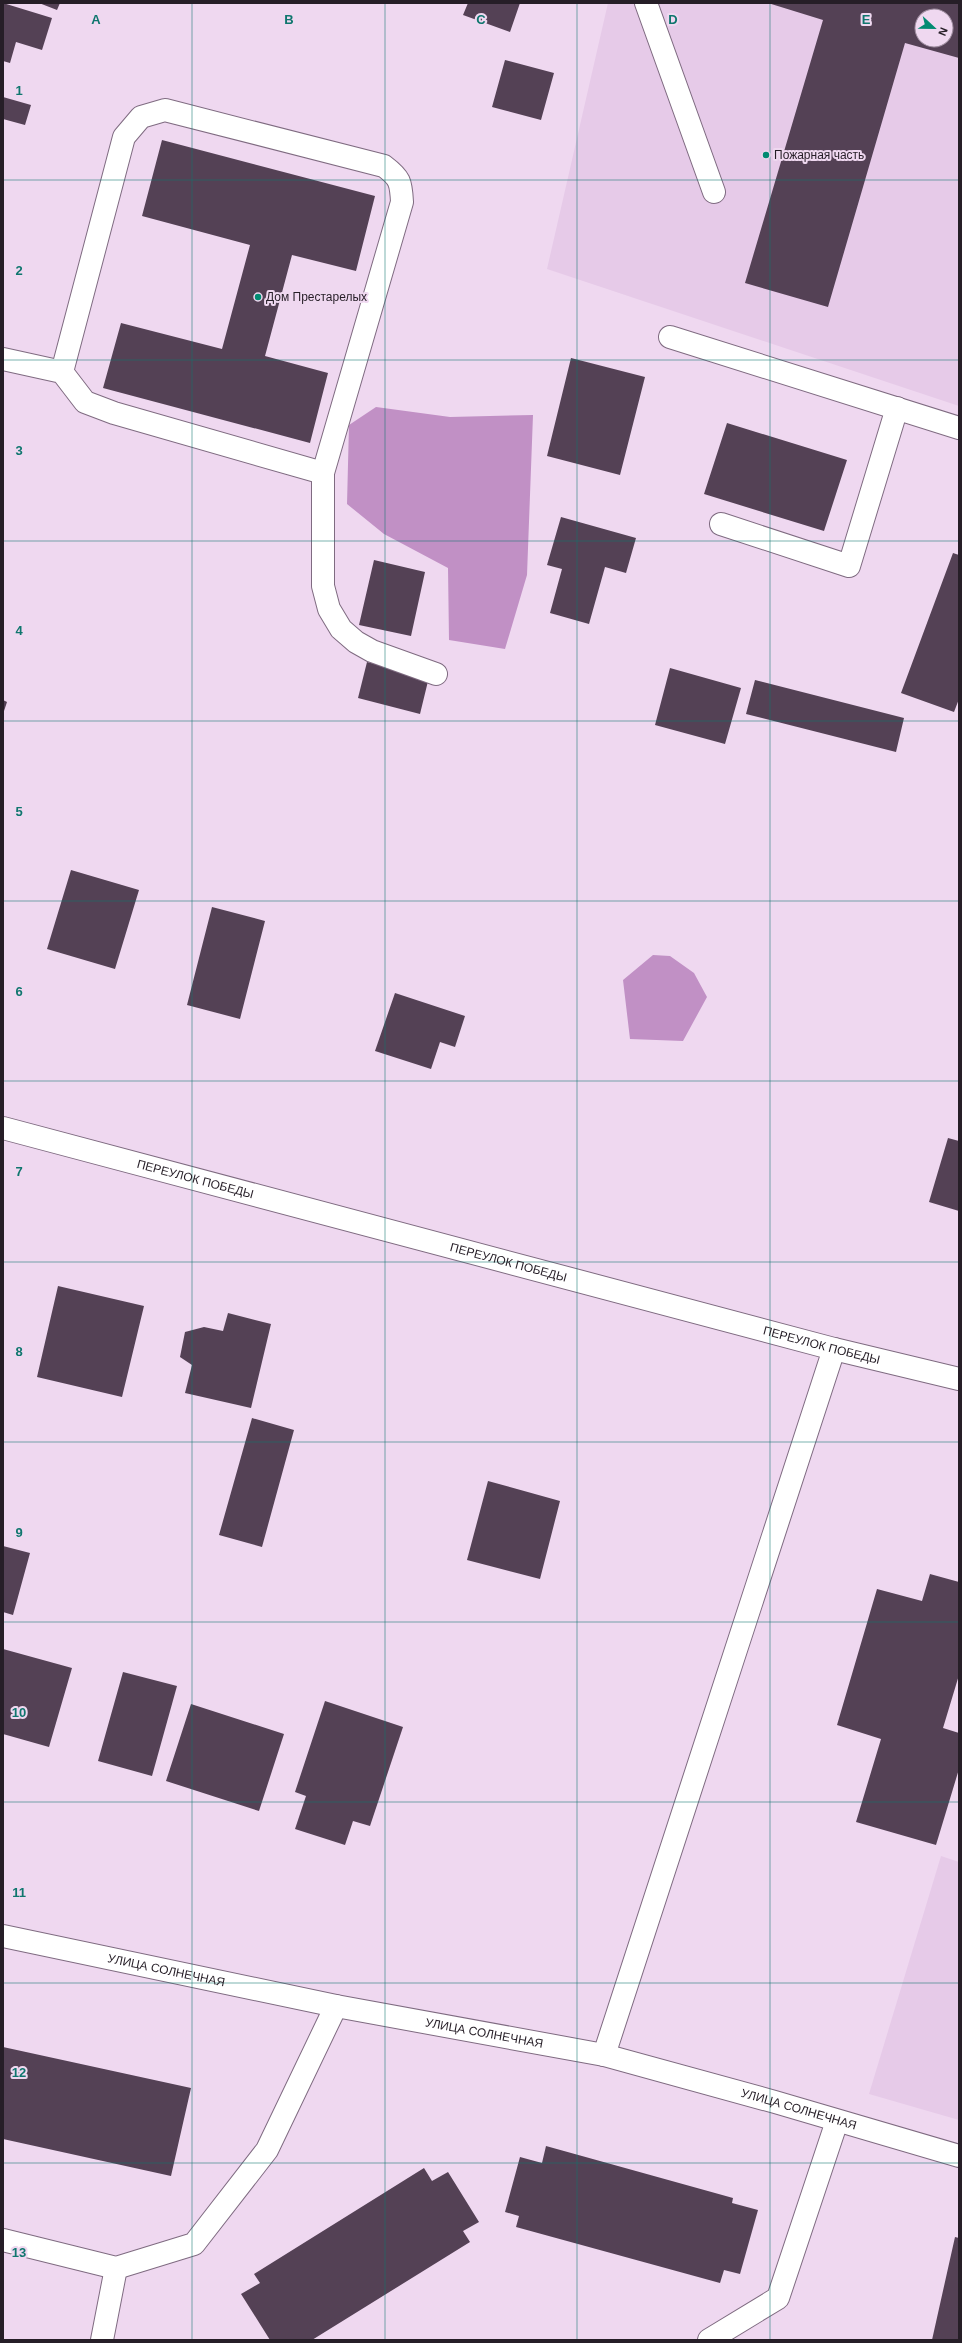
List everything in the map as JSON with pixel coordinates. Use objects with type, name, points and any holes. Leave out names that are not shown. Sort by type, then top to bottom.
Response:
[{"type":"street","points":[[646,3],[714,192]]},
{"type":"street","points":[[62,372],[124,136],[141,117],[165,110],[384,166],[398,177],[401,187],[402,202],[323,473],[323,586],[329,609],[341,629],[356,642],[372,651],[436,674]]},
{"type":"street","points":[[670,337],[959,428]]},
{"type":"street","points":[[3,359],[62,372],[85,402],[114,413],[323,473]]},
{"type":"street","points":[[721,524],[849,566],[897,408]]},
{"type":"street","name":"ПЕРЕУЛОК ПОБЕДЫ","points":[[3,1128],[834,1349],[959,1379]]},
{"type":"street","points":[[604,2055],[834,1349]]},
{"type":"street","name":"УЛИЦА СОЛНЕЧНАЯ","points":[[3,1936],[336,2006],[604,2055],[959,2156]]},
{"type":"street","points":[[3,2240],[116,2268],[194,2244],[267,2150],[336,2006]]},
{"type":"street","points":[[709,2340],[778,2298],[837,2121]]},
{"type":"street","points":[[102,2340],[116,2268]]},
{"type":"shaded area","name":"Пожарная часть","points":[[608,3],[959,3],[959,406],[547,269]]},
{"type":"shaded area","points":[[376,407],[450,417],[533,415],[527,575],[505,649],[449,640],[448,568],[384,534],[347,504],[349,425]]},
{"type":"shaded area","points":[[653,955],[670,956],[694,973],[707,997],[683,1041],[630,1039],[623,980]]},
{"type":"shaded area","points":[[941,1856],[959,1862],[959,2120],[869,2094]]},
{"type":"building","points":[[3,3],[52,18],[42,50],[16,42],[10,63],[3,61]]},
{"type":"building","points":[[39,3],[60,3],[57,10]]},
{"type":"building","points":[[468,3],[520,3],[510,32],[463,15]]},
{"type":"building","points":[[768,3],[959,3],[959,58],[923,48],[954,48],[954,8],[914,8],[914,46],[905,43],[828,307],[745,283],[823,20]]},
{"type":"building","points":[[505,60],[554,73],[541,120],[492,107]]},
{"type":"building","points":[[3,97],[31,105],[25,125],[3,119]]},
{"type":"building","name":"Дом Престарелых","points":[[162,140],[375,196],[356,271],[292,255],[265,356],[328,373],[310,443],[103,388],[121,323],[222,349],[250,245],[142,216]]},
{"type":"building","points":[[571,358],[645,377],[620,475],[547,456]]},
{"type":"building","points":[[727,423],[847,460],[824,531],[704,494]]},
{"type":"building","points":[[561,517],[636,538],[626,573],[605,567],[589,624],[550,613],[562,569],[547,565]]},
{"type":"building","points":[[953,553],[959,555],[959,699],[954,712],[901,693]]},
{"type":"building","points":[[374,560],[425,572],[411,636],[359,625]]},
{"type":"building","points":[[367,662],[429,677],[420,714],[358,698]]},
{"type":"building","points":[[670,668],[741,688],[725,744],[655,725]]},
{"type":"building","points":[[755,680],[904,718],[896,752],[746,714]]},
{"type":"building","points":[[3,700],[7,702],[3,714]]},
{"type":"building","points":[[71,870],[139,890],[115,969],[47,949]]},
{"type":"building","points":[[212,907],[265,921],[240,1019],[187,1005]]},
{"type":"building","points":[[395,993],[465,1016],[455,1047],[440,1042],[431,1069],[375,1051]]},
{"type":"building","points":[[948,1138],[959,1141],[959,1211],[929,1202]]},
{"type":"building","points":[[58,1286],[144,1306],[122,1397],[37,1377]]},
{"type":"building","points":[[228,1313],[271,1324],[251,1408],[185,1393],[192,1365],[180,1357],[185,1332],[204,1327],[223,1331]]},
{"type":"building","points":[[252,1418],[294,1430],[262,1547],[219,1535]]},
{"type":"building","points":[[488,1481],[560,1501],[540,1579],[467,1560]]},
{"type":"building","points":[[3,1546],[30,1553],[13,1615],[3,1612]]},
{"type":"building","points":[[930,1574],[959,1582],[959,1675],[943,1728],[959,1733],[959,1769],[936,1845],[856,1822],[881,1739],[837,1725],[877,1589],[922,1601]]},
{"type":"building","points":[[3,1649],[72,1668],[49,1747],[3,1734]]},
{"type":"building","points":[[123,1672],[177,1686],[152,1776],[98,1761]]},
{"type":"building","points":[[325,1701],[403,1727],[370,1826],[353,1821],[345,1845],[295,1829],[306,1796],[295,1792]]},
{"type":"building","points":[[191,1704],[284,1734],[259,1811],[166,1781]]},
{"type":"building","points":[[3,2047],[191,2088],[171,2176],[3,2139]]},
{"type":"building","points":[[546,2146],[733,2198],[732,2203],[758,2210],[740,2274],[724,2270],[720,2283],[516,2227],[519,2216],[505,2212],[520,2157],[542,2163]]},
{"type":"building","points":[[424,2168],[432,2181],[448,2172],[479,2222],[463,2231],[470,2242],[312,2340],[270,2340],[241,2294],[260,2283],[254,2274]]},
{"type":"building","points":[[955,2237],[959,2238],[959,2340],[932,2340]]},
{"type":"place","name":"Пожарная часть","points":[[766,155]]},
{"type":"place","name":"Дом Престарелых","points":[[258,297]]}]
